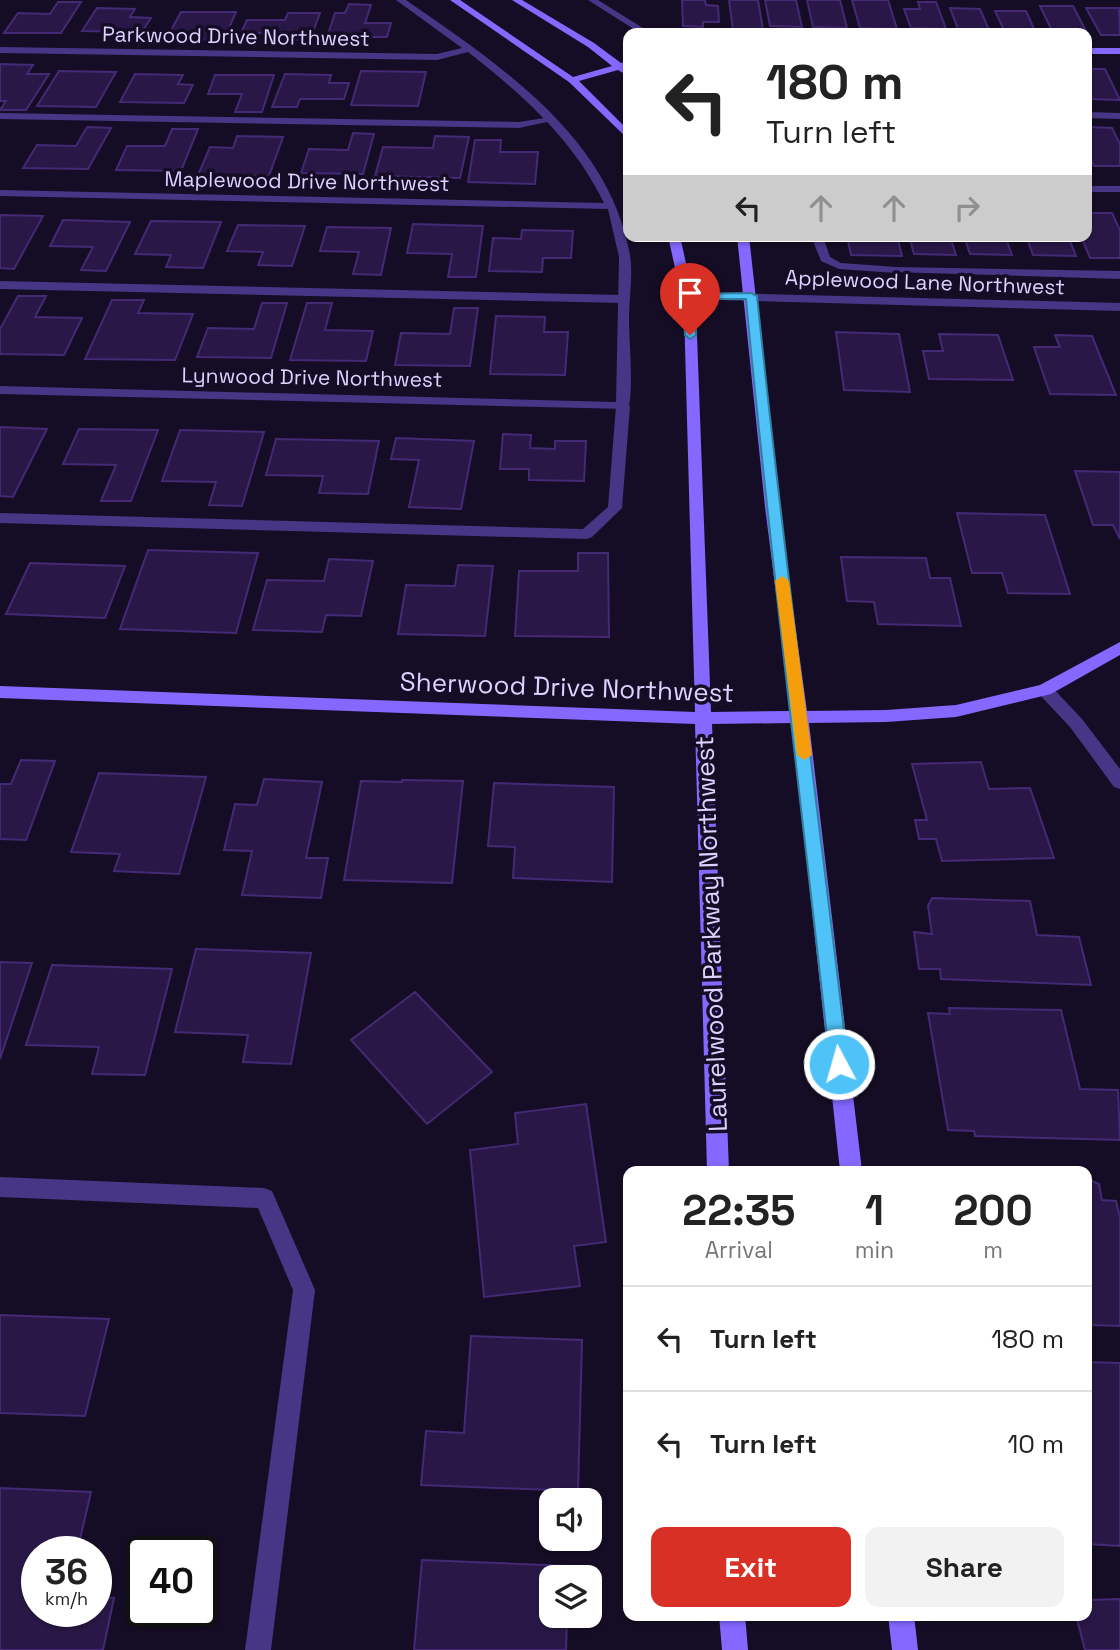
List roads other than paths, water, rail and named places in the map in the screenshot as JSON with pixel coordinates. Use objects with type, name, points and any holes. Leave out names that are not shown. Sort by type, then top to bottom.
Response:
[{"type":"street","points":[[0,518],[587,534],[615,508],[622,406],[624,252],[613,206],[584,159],[551,120],[513,82],[400,0]]},
{"type":"street","points":[[454,0],[572,80],[623,131]]},
{"type":"street","points":[[516,0],[623,66]]},
{"type":"street","points":[[592,0],[638,28]]},
{"type":"street","name":"Parkwood Drive Northwest","points":[[0,50],[437,57],[470,49]]},
{"type":"street","points":[[1092,51],[1120,51]]},
{"type":"street","points":[[572,80],[623,69]]},
{"type":"street","points":[[1092,115],[1120,116]]},
{"type":"street","points":[[0,116],[519,125],[551,120]]},
{"type":"street","points":[[1092,189],[1120,189]]},
{"type":"street","name":"Maplewood Drive Northwest","points":[[0,193],[613,206]]},
{"type":"street","name":"Laurelwood Parkway Northwest","points":[[675,242],[687,296],[718,1166]]},
{"type":"street","points":[[744,242],[772,507],[800,718],[850,1166]]},
{"type":"street","points":[[819,242],[825,259],[839,266],[896,270],[1120,275]]},
{"type":"street","points":[[0,285],[624,299]]},
{"type":"street","name":"Applewood Lane Northwest","points":[[687,296],[1120,307]]},
{"type":"street","name":"Lynwood Drive Northwest","points":[[0,390],[622,406]]},
{"type":"street","name":"Sherwood Drive Northwest","points":[[0,692],[704,718],[800,718],[956,711],[1045,690],[1120,648]]},
{"type":"street","points":[[1045,690],[1076,723],[1120,782]]},
{"type":"street","points":[[0,1187],[264,1198],[304,1290],[258,1650]]},
{"type":"street","points":[[733,1621],[735,1650]]},
{"type":"street","points":[[902,1621],[905,1650]]}]
